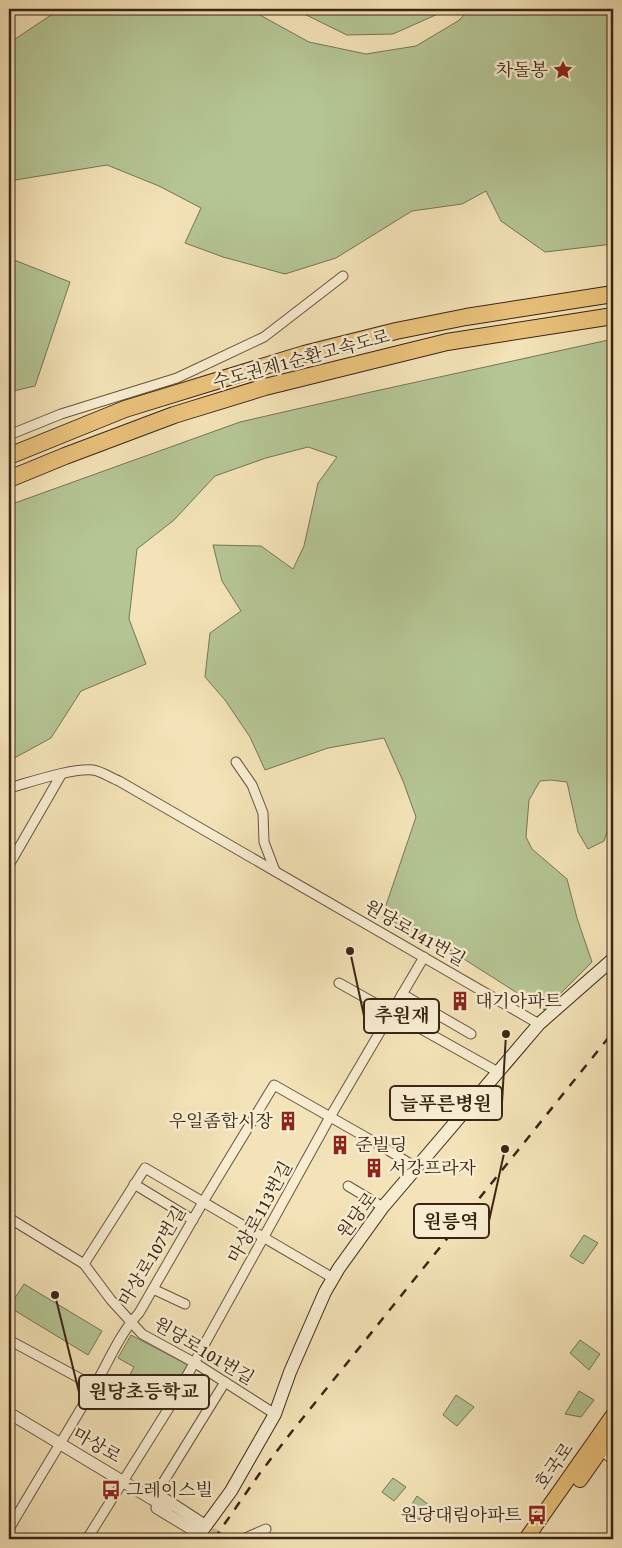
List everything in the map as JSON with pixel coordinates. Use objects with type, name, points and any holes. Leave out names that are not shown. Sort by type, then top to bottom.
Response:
[{"type":"highway","name":"수도권제1순환고속도로","points":[[9,456],[124,409],[313,352],[396,331],[466,317],[613,294]]},
{"type":"highway","name":"수도권제1순환고속도로","points":[[9,480],[65,456],[174,415],[265,387],[447,342],[613,316]]},
{"type":"main road","name":"원당로","points":[[200,1533],[230,1491],[275,1414],[325,1292],[344,1261],[383,1207],[539,1024],[613,958]]},
{"type":"main road","name":"호국로","points":[[526,1539],[613,1415]]},
{"type":"main road","name":"호국로","points":[[537,1539],[613,1433]]},
{"type":"street","points":[[9,435],[61,414],[177,378],[264,337],[343,276]]},
{"type":"street","points":[[236,762],[252,785],[263,813],[264,842],[275,872]]},
{"type":"street","name":"원당로141번길","points":[[9,788],[79,771],[95,770],[118,781],[539,1024]]},
{"type":"street","points":[[9,865],[61,775]]},
{"type":"street","name":"마상로113번길","points":[[87,1539],[172,1403],[330,1117],[424,957]]},
{"type":"street","points":[[339,983],[498,1072]]},
{"type":"street","points":[[402,994],[471,1034]]},
{"type":"street","name":"마상로107번길","points":[[9,1529],[130,1322],[139,1313],[274,1085],[330,1117]]},
{"type":"street","points":[[330,1117],[417,1168]]},
{"type":"street","points":[[84,1264],[145,1168],[333,1278]]},
{"type":"street","points":[[134,1184],[193,1220]]},
{"type":"street","points":[[348,1186],[383,1207]]},
{"type":"street","name":"원당로101번길","points":[[9,1218],[84,1264],[111,1300],[142,1334],[195,1363],[275,1414]]},
{"type":"street","points":[[153,1289],[185,1304]]},
{"type":"street","points":[[9,1340],[94,1386]]},
{"type":"street","points":[[156,1494],[225,1382]]},
{"type":"street","name":"마상로","points":[[9,1413],[167,1508]]},
{"type":"street","name":"호국로","points":[[601,1450],[613,1460]]},
{"type":"street","points":[[123,1481],[144,1485],[200,1533]]},
{"type":"street","points":[[123,1481],[137,1496],[200,1533]]},
{"type":"street","points":[[243,1539],[266,1529],[257,1539]]},
{"type":"green space","points":[[60,9],[249,9],[309,42],[366,54],[416,46],[458,21],[470,9],[613,9],[613,244],[545,252],[501,221],[486,191],[462,204],[412,211],[336,258],[285,274],[223,257],[185,243],[201,208],[159,186],[107,165],[9,181],[9,43]]},
{"type":"green space","points":[[294,9],[449,9],[393,34],[347,35]]},
{"type":"green space","points":[[9,258],[70,282],[35,386],[9,392]]},
{"type":"green space","points":[[613,339],[613,814],[604,841],[588,849],[578,832],[567,782],[540,781],[529,800],[526,837],[532,849],[567,879],[577,918],[592,962],[544,1010],[434,940],[382,917],[416,817],[384,738],[328,748],[265,770],[250,737],[225,700],[205,677],[210,633],[241,611],[222,581],[213,545],[261,546],[293,569],[304,546],[318,483],[337,457],[308,447],[266,458],[215,476],[174,520],[137,549],[129,619],[146,664],[81,691],[51,738],[9,761],[9,506],[240,422]]},
{"type":"green space","points":[[584,1235],[598,1243],[583,1264],[570,1256]]},
{"type":"green space","points":[[24,1284],[102,1331],[88,1355],[9,1307]]},
{"type":"green space","points":[[131,1335],[188,1365],[167,1401],[128,1378],[134,1367],[118,1358]]},
{"type":"green space","points":[[580,1340],[600,1354],[589,1370],[570,1353]]},
{"type":"green space","points":[[579,1391],[594,1400],[581,1417],[565,1414]]},
{"type":"green space","points":[[456,1395],[474,1407],[457,1426],[443,1415]]},
{"type":"green space","points":[[393,1478],[406,1487],[394,1501],[382,1492]]},
{"type":"green space","points":[[417,1496],[429,1505],[419,1520],[407,1512]]},
{"type":"tunnel","points":[[196,1525],[223,1539]]},
{"type":"railway","points":[[214,1539],[290,1434],[613,1032]]},
{"type":"place","name":"차돌봉","points":[[563,70]]},
{"type":"place","name":"추원재","points":[[350,951]]},
{"type":"place","name":"대기아파트","points":[[460,1001]]},
{"type":"place","name":"늘푸른병원","points":[[506,1034]]},
{"type":"place","name":"우일좀합시장","points":[[288,1121]]},
{"type":"place","name":"준빌딩","points":[[340,1145]]},
{"type":"place","name":"원릉역","points":[[505,1149]]},
{"type":"place","name":"서강프라자","points":[[374,1168]]},
{"type":"place","name":"원당초등학교","points":[[55,1295]]},
{"type":"place","name":"그레이스빌","points":[[111,1490]]},
{"type":"place","name":"원당대림아파트","points":[[537,1515]]}]
